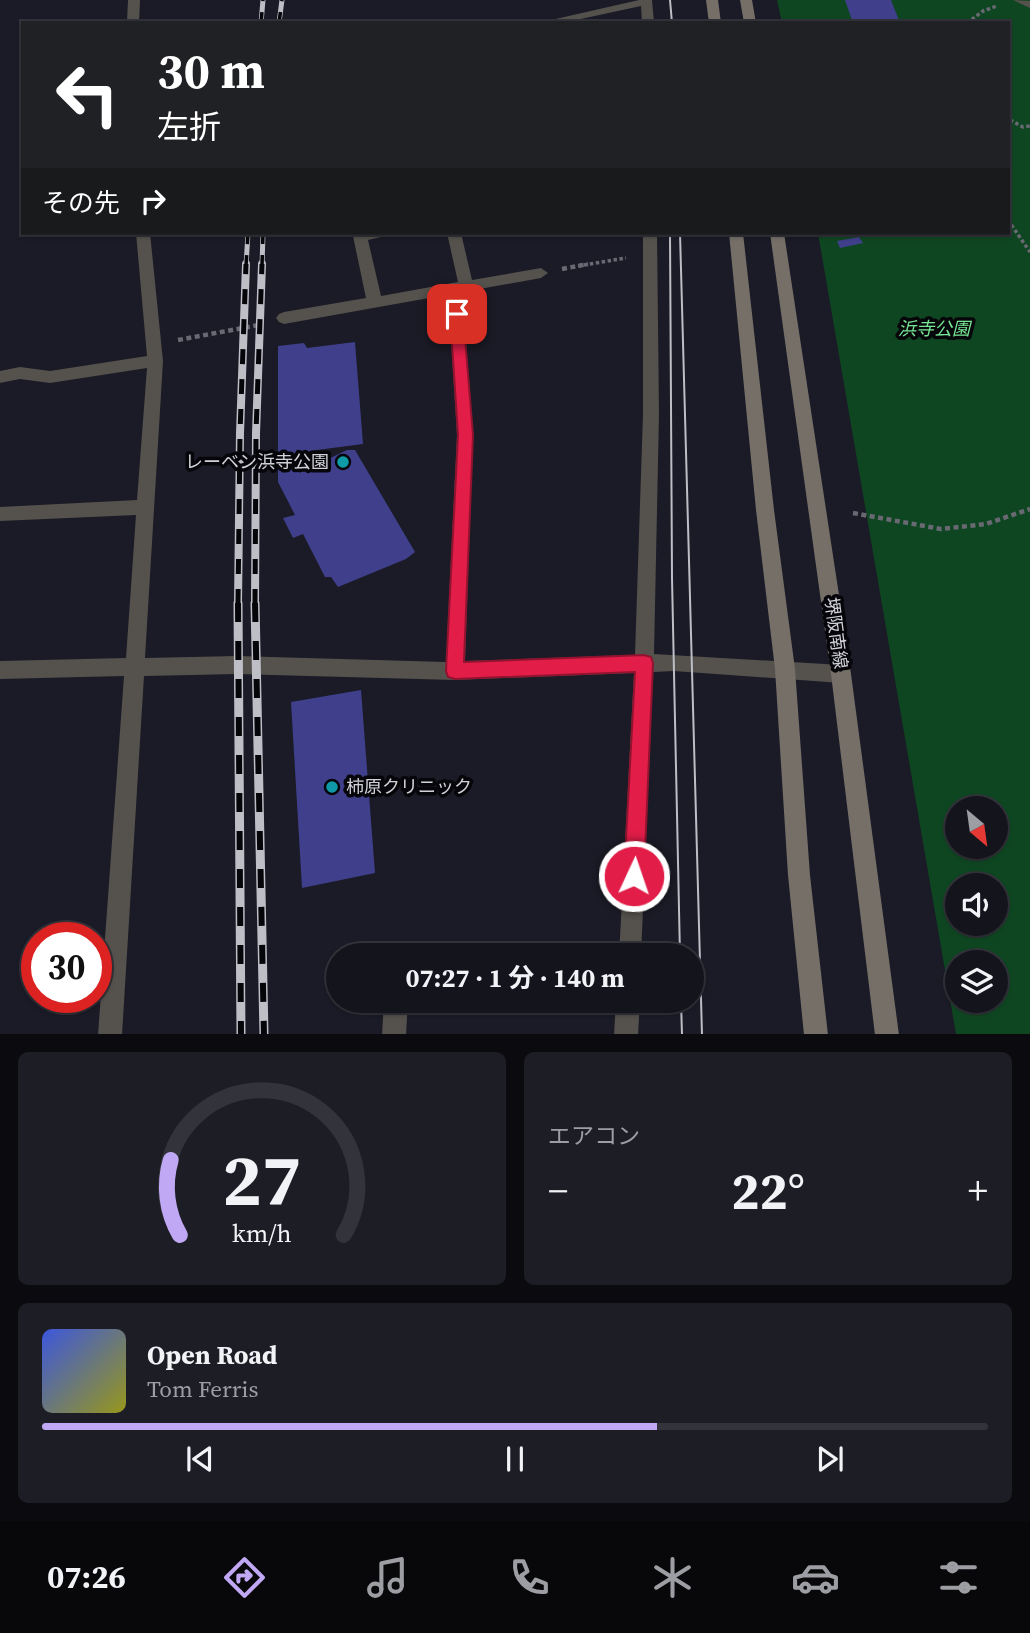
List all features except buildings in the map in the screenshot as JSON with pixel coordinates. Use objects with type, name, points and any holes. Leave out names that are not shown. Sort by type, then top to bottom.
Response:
[{"type":"main road","points":[[712,0],[715,21]]},
{"type":"main road","points":[[746,0],[750,21]]},
{"type":"main road","points":[[736,235],[765,510],[785,669],[799,875],[816,1034]]},
{"type":"main road","name":"堺阪南線","points":[[778,235],[841,674],[887,1034]]},
{"type":"street","points":[[133,21],[134,0]]},
{"type":"street","points":[[1018,0],[1030,5]]},
{"type":"street","points":[[553,21],[646,1],[648,21]]},
{"type":"street","points":[[110,1034],[155,353],[143,235]]},
{"type":"street","points":[[367,235],[360,236],[375,303]]},
{"type":"street","points":[[454,235],[461,288],[465,435],[455,671]]},
{"type":"street","points":[[631,943],[644,663],[651,398],[650,235]]},
{"type":"street","points":[[284,318],[541,273]]},
{"type":"street","points":[[0,377],[20,373],[50,377],[155,353]]},
{"type":"street","points":[[0,514],[144,507]]},
{"type":"street","points":[[0,670],[237,665],[455,671],[644,663],[841,674]]},
{"type":"street","points":[[394,1034],[395,1013]]},
{"type":"street","points":[[626,1034],[627,1013]]},
{"type":"path","points":[[970,21],[983,11],[1005,4]]},
{"type":"path","points":[[1010,120],[1023,127],[1030,126]]},
{"type":"path","points":[[1010,223],[1030,251]]},
{"type":"path","points":[[541,273],[650,253]]},
{"type":"path","points":[[155,353],[284,318]]},
{"type":"path","points":[[853,513],[941,529],[986,524],[1030,509]]},
{"type":"green space","name":"浜寺公園","points":[[777,0],[1030,0],[1030,1034],[956,1034],[952,1013],[1008,1013],[1008,950],[945,950],[945,970],[818,235],[1010,235],[1010,21],[782,21]]},
{"type":"tram line","points":[[670,0],[672,21]]},
{"type":"tram line","points":[[670,235],[672,578],[680,943]]},
{"type":"tram line","points":[[680,235],[702,1034]]},
{"type":"tram line","points":[[681,1013],[682,1034]]},
{"type":"railway","points":[[261,21],[263,0]]},
{"type":"railway","points":[[279,21],[282,0]]},
{"type":"railway","points":[[246,266],[248,235]]},
{"type":"railway","points":[[262,266],[263,235]]},
{"type":"railway","points":[[238,604],[246,264]]},
{"type":"railway","points":[[255,603],[256,433],[262,264]]},
{"type":"railway","points":[[255,603],[264,1034]]},
{"type":"railway","points":[[238,604],[241,1034]]},
{"type":"place","name":"レーベン浜寺公園","points":[[343,462]]},
{"type":"place","name":"柿原クリニック","points":[[332,787]]},
{"type":"route","points":[[457,314],[465,435],[455,671],[644,663],[634,876]]}]
